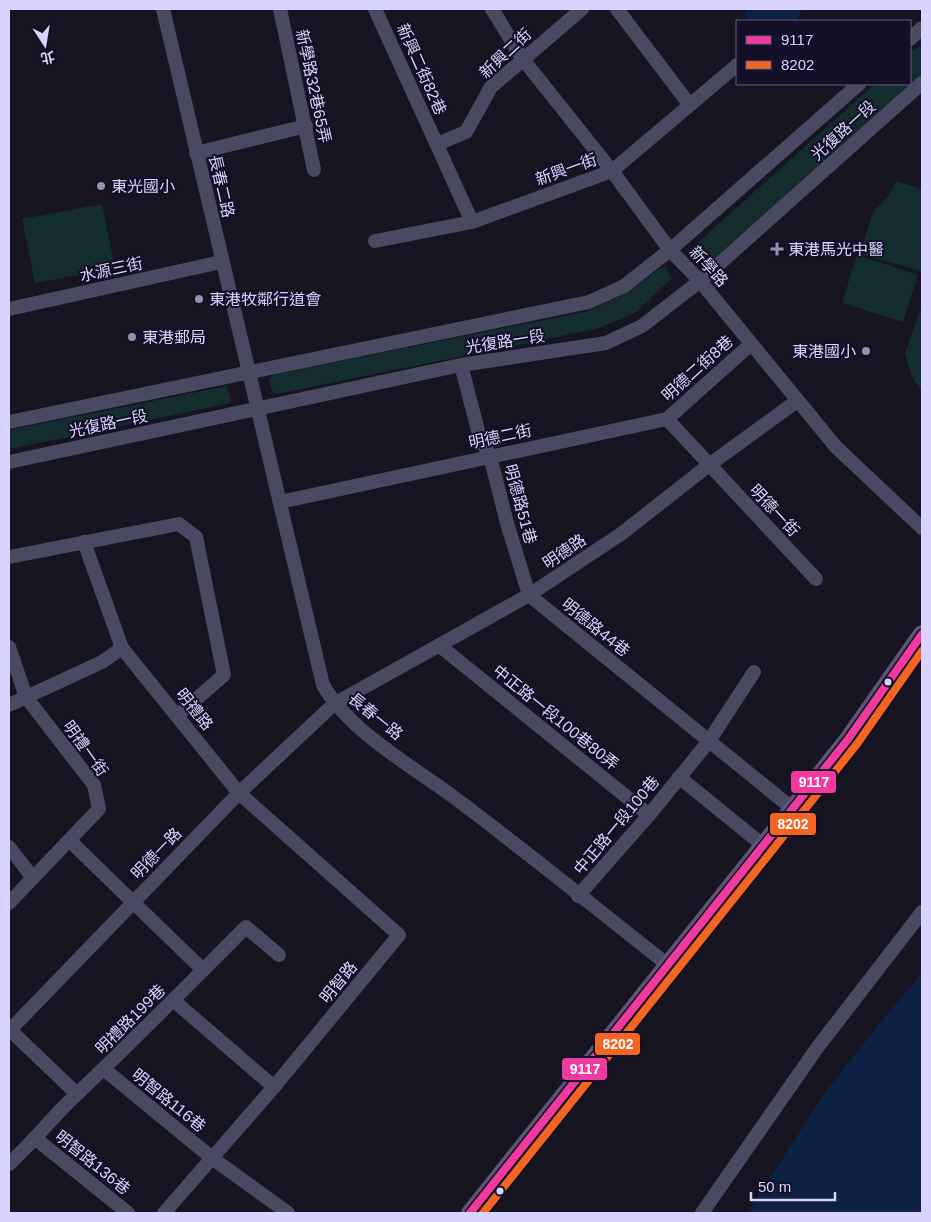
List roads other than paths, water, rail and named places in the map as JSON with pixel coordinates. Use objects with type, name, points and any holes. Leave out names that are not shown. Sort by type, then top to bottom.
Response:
[{"type":"main road","points":[[470,1213],[849,738],[922,634]]},
{"type":"street","name":"長春二路","points":[[163,9],[248,372]]},
{"type":"street","name":"新學路32巷65弄","points":[[280,9],[314,170]]},
{"type":"street","name":"新興二街82巷","points":[[375,9],[472,222]]},
{"type":"street","name":"新學路","points":[[492,9],[522,58],[612,171],[670,250],[700,281],[797,402],[836,447],[922,528]]},
{"type":"street","name":"新興二街","points":[[437,144],[466,132],[491,87],[522,58],[582,9]]},
{"type":"street","points":[[617,9],[689,104]]},
{"type":"street","points":[[911,38],[922,28]]},
{"type":"street","name":"新興一街","points":[[375,241],[472,222],[612,171],[736,66]]},
{"type":"street","name":"光復路一段","points":[[9,462],[461,365],[606,343],[642,326],[700,281],[922,83]]},
{"type":"street","name":"光復路一段","points":[[9,422],[589,302],[624,286],[670,250],[858,85]]},
{"type":"street","points":[[196,153],[306,126]]},
{"type":"street","name":"水源三街","points":[[9,309],[221,262]]},
{"type":"street","name":"明德二街8巷","points":[[667,419],[750,344]]},
{"type":"street","name":"明德路51巷","points":[[461,365],[480,438],[490,456],[507,524],[529,595]]},
{"type":"street","name":"長春一路","points":[[248,372],[323,685],[334,704],[381,744],[500,832],[578,896],[668,965]]},
{"type":"street","name":"明德路","points":[[334,704],[529,595],[621,534],[709,465],[797,402]]},
{"type":"street","points":[[667,419],[709,465]]},
{"type":"street","name":"明德二街","points":[[280,502],[667,419]]},
{"type":"street","name":"明德一街","points":[[709,465],[816,579]]},
{"type":"street","points":[[9,557],[179,524],[196,537],[224,675],[178,715]]},
{"type":"street","name":"明禮路","points":[[84,542],[122,648],[178,715],[239,793]]},
{"type":"street","name":"明德路44巷","points":[[529,595],[793,809]]},
{"type":"street","name":"中正路一段100巷80弄","points":[[440,646],[649,814]]},
{"type":"street","name":"明禮一街","points":[[9,647],[26,696],[94,786],[99,809],[9,903]]},
{"type":"street","points":[[9,705],[102,662],[122,648]]},
{"type":"street","name":"中正路一段100巷","points":[[578,896],[709,741],[754,672]]},
{"type":"street","name":"明德一路","points":[[9,1030],[239,793],[334,704]]},
{"type":"street","name":"中正路一段100巷","points":[[679,777],[764,846]]},
{"type":"street","name":"明智路","points":[[164,1213],[274,1086],[399,935],[239,793]]},
{"type":"street","points":[[70,841],[203,970]]},
{"type":"street","points":[[9,847],[33,878]]},
{"type":"street","points":[[702,1213],[817,1048],[922,912]]},
{"type":"street","name":"明禮路199巷","points":[[9,1164],[36,1139],[76,1094],[104,1070],[246,927],[278,955]]},
{"type":"street","points":[[173,1000],[274,1086]]},
{"type":"street","points":[[9,1030],[76,1094]]},
{"type":"street","name":"明智路116巷","points":[[104,1070],[212,1158],[288,1213]]},
{"type":"street","name":"明智路136巷","points":[[36,1139],[128,1213]]},
{"type":"water","points":[[747,9],[801,9],[797,20],[745,20]]},
{"type":"water","points":[[922,973],[922,1213],[747,1213],[827,1090]]},
{"type":"place","name":"東光國小","points":[[101,186]]},
{"type":"place","name":"東港馬光中醫","points":[[777,249]]},
{"type":"place","name":"東港牧鄰行道會","points":[[199,299]]},
{"type":"place","name":"東港郵局","points":[[132,337]]},
{"type":"place","name":"東港國小","points":[[866,351]]}]
